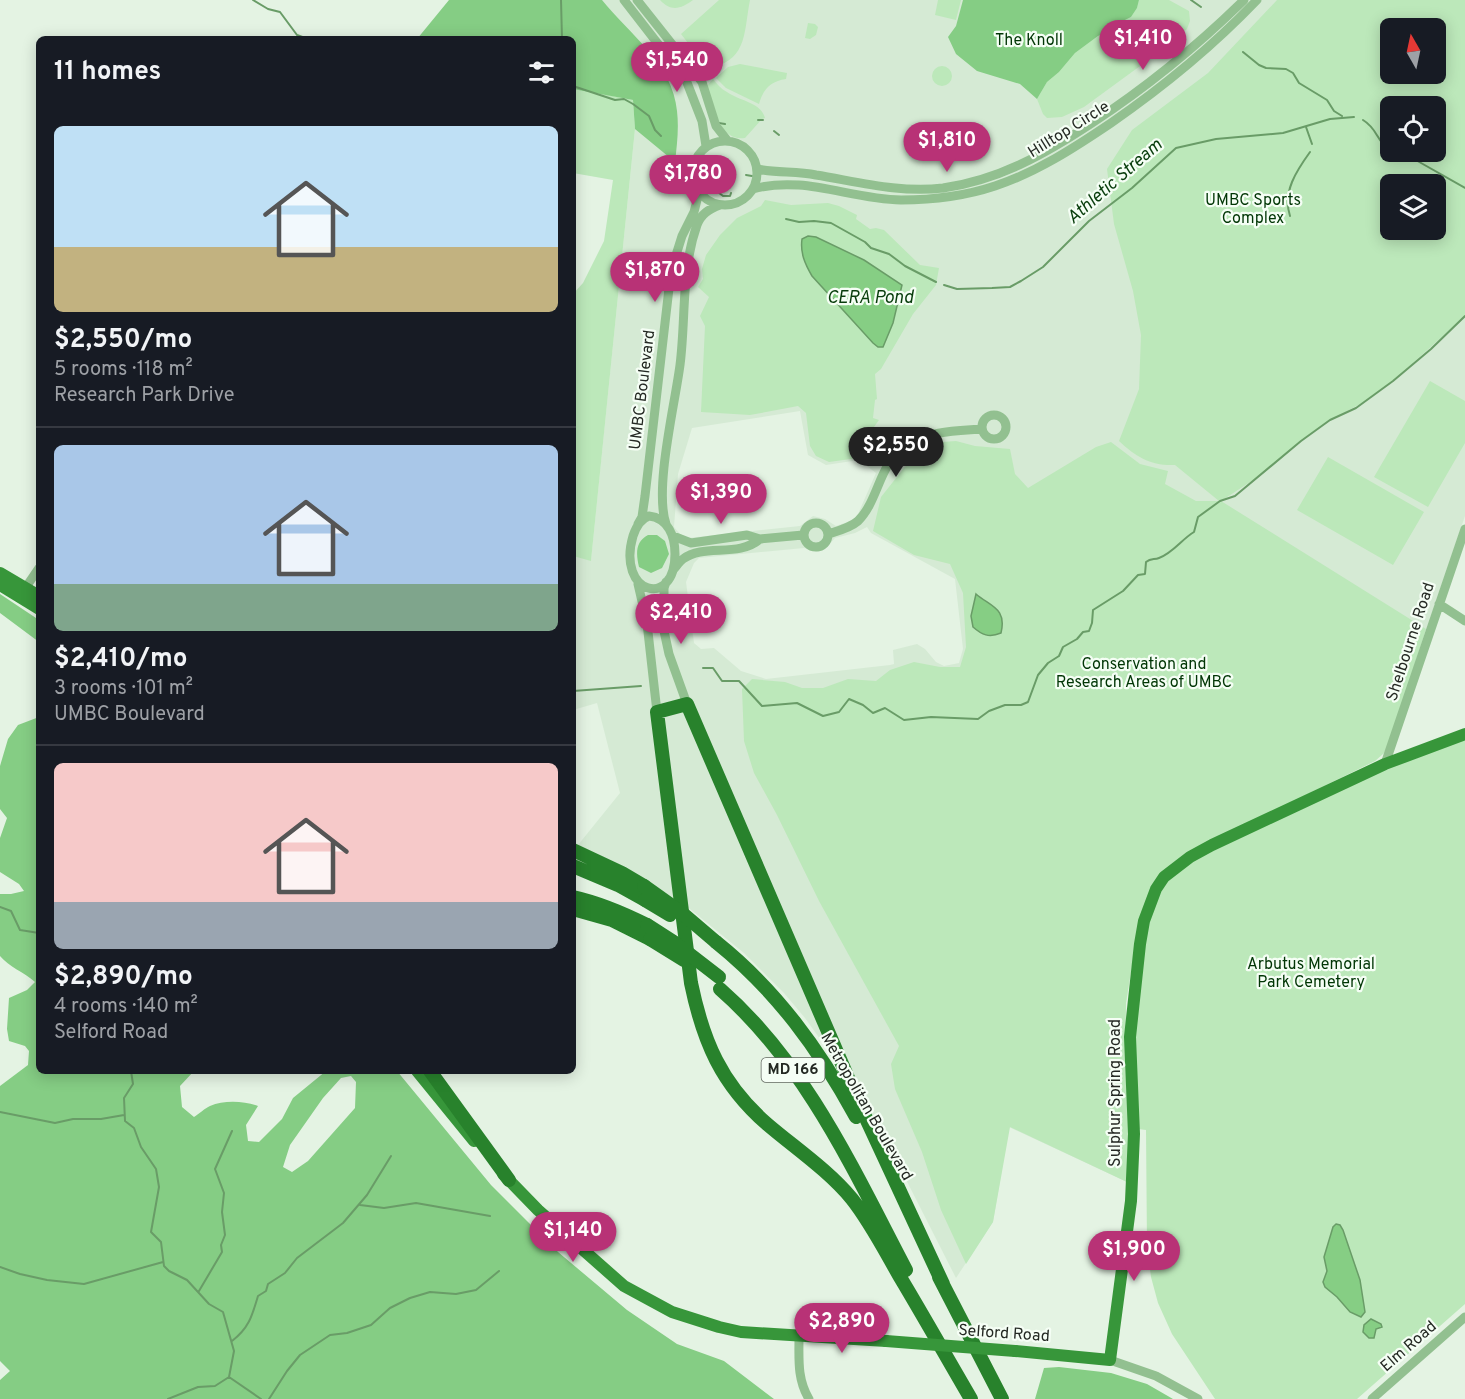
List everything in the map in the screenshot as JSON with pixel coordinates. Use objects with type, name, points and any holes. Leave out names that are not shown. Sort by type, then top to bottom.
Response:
[{"type":"highway","points":[[943,1284],[858,1101],[687,704],[657,712],[691,983],[706,1042],[716,1063],[744,1102],[834,1180],[852,1200],[885,1250],[972,1399]]},
{"type":"highway","name":"Metropolitan Boulevard","points":[[576,851],[622,873],[644,893],[682,913],[737,958],[779,1001],[817,1050],[869,1140],[1002,1399]]},
{"type":"highway","points":[[576,861],[620,879],[644,893]]},
{"type":"highway","points":[[576,867],[644,893]]},
{"type":"highway","points":[[576,898],[616,909],[647,925],[675,943],[719,983]]},
{"type":"highway","name":"MD 166","points":[[576,910],[612,920],[681,958],[719,983],[756,1022],[793,1069],[850,1162],[972,1399]]},
{"type":"highway","points":[[432,1074],[509,1180]]},
{"type":"main road","points":[[0,573],[36,594]]},
{"type":"main road","points":[[0,580],[15,588],[26,587]]},
{"type":"main road","points":[[0,585],[36,607]]},
{"type":"main road","points":[[26,587],[31,598],[36,601]]},
{"type":"main road","name":"Sulphur Spring Road","points":[[1110,1360],[1131,1201],[1134,1134],[1130,1066],[1132,1007],[1144,921],[1156,889],[1164,877],[1190,857],[1385,764],[1465,734]]},
{"type":"main road","name":"Selford Road","points":[[419,1074],[464,1130],[509,1180],[582,1250],[624,1286],[672,1312],[741,1332],[886,1341],[1110,1360]]},
{"type":"street","points":[[624,0],[686,80],[702,120],[706,146]]},
{"type":"street","points":[[638,0],[702,82],[716,126],[727,140]]},
{"type":"street","name":"Hilltop Circle","points":[[757,169],[805,173],[898,189],[941,188],[990,178],[1037,158],[1119,106],[1180,59],[1243,3],[1257,0]]},
{"type":"street","name":"Hilltop Circle","points":[[753,189],[771,184],[794,184],[864,197],[924,199],[969,193],[1007,181],[1065,153],[1133,107],[1189,64],[1243,3]]},
{"type":"street","points":[[727,140],[739,143],[754,158],[757,180],[753,189],[738,202],[720,205],[710,202],[699,192],[694,184],[693,166],[699,153],[706,146],[727,140]]},
{"type":"street","name":"UMBC Boulevard","points":[[638,524],[642,517],[645,496],[671,271],[682,236],[694,212],[699,192]]},
{"type":"street","name":"UMBC Boulevard","points":[[666,524],[664,471],[680,364],[685,280],[698,223],[709,209],[720,205]]},
{"type":"street","points":[[828,534],[857,522],[867,510],[890,461],[908,444],[919,438],[940,433],[982,429]]},
{"type":"street","points":[[657,712],[642,593],[632,571],[630,557],[633,534],[644,518],[656,517],[666,524],[673,536],[675,554],[672,571]]},
{"type":"street","points":[[813,523],[821,524],[828,534],[826,541],[816,547],[806,543],[803,535],[806,527],[813,523]]},
{"type":"street","points":[[673,536],[691,543],[747,535],[760,539],[803,535]]},
{"type":"street","name":"Shelbourne Road","points":[[1385,764],[1464,536]]},
{"type":"street","points":[[687,704],[669,654],[664,631],[666,582],[682,559],[695,554],[751,548],[760,539]]},
{"type":"street","points":[[26,587],[36,574]]},
{"type":"street","points":[[638,581],[651,590],[666,582]]},
{"type":"street","points":[[1439,604],[1465,621]]},
{"type":"street","name":"Elm Road","points":[[1372,1399],[1465,1317]]},
{"type":"street","points":[[800,1337],[799,1373],[809,1399]]},
{"type":"street","name":"Selford Road","points":[[1110,1360],[1156,1376],[1198,1399]]},
{"type":"shaded area","points":[[557,0],[1465,0],[1465,516],[1384,753],[1375,761],[1183,855],[1137,933],[1126,1003],[1127,1182],[1009,1127],[993,1222],[956,1278],[892,1152],[833,1057],[784,993],[744,953],[685,905],[622,866],[578,845],[620,793],[597,703],[576,709],[576,557],[591,560],[635,129],[633,100],[576,42],[576,36],[555,36]],"holes":[[[800,411],[808,455],[826,465],[859,460],[876,473],[858,514],[853,520],[836,526],[825,519],[813,516],[800,526],[688,538],[680,534],[674,527],[678,474],[692,428]],[[867,527],[871,533],[955,579],[963,649],[959,663],[944,666],[936,662],[925,649],[917,644],[893,650],[894,664],[890,665],[766,679],[741,671],[714,648],[701,649],[694,643],[686,582],[694,563],[699,558],[804,548],[818,552],[835,538]]]},
{"type":"green space","points":[[449,0],[602,0],[659,64],[674,94],[678,130],[675,162],[635,129],[633,100],[576,90],[576,36],[419,36]]},
{"type":"green space","points":[[660,0],[693,0],[672,8]]},
{"type":"green space","points":[[719,0],[750,0],[745,32],[739,50],[724,63],[713,67],[700,55],[698,56],[681,34]]},
{"type":"green space","points":[[938,0],[961,0],[956,20],[935,15]]},
{"type":"green space","name":"The Knoll","points":[[963,0],[1139,0],[1131,17],[1119,23],[1113,30],[1098,36],[1075,53],[1047,82],[1037,99],[1020,84],[977,71],[956,54],[948,37],[956,26]]},
{"type":"green space","points":[[1139,0],[1169,0],[1189,11],[1190,21],[1187,29],[1084,107],[1062,117],[1047,118],[1037,99],[1047,82],[1075,53],[1098,36],[1113,30],[1119,23],[1131,17]]},
{"type":"green space","name":"Conservation and Research Areas of UMBC","points":[[1277,0],[1465,0],[1465,316],[1393,381],[1362,403],[1330,420],[1264,473],[1221,501],[1426,629],[1391,738],[1384,753],[1375,761],[1183,855],[1137,933],[1126,1003],[1125,1064],[1129,1128],[1127,1182],[1010,1127],[993,1222],[966,1264],[941,1210],[922,1152],[895,1089],[891,1064],[899,1046],[819,901],[754,773],[744,741],[742,689],[752,679],[785,682],[802,688],[823,688],[848,679],[876,681],[890,670],[914,662],[940,667],[960,667],[966,647],[963,593],[950,564],[914,555],[873,531],[881,497],[928,443],[956,441],[975,446],[1010,449],[1015,474],[1028,488],[1096,447],[1111,442],[1140,464],[1168,471],[1165,484],[1196,501],[1219,501],[1175,465],[1159,464],[1144,459],[1119,441],[1139,389],[1141,335],[1133,291],[1114,224],[1107,169],[1132,130],[1208,73]]},
{"type":"green space","points":[[808,23],[818,27],[816,35],[810,39],[805,38]]},
{"type":"green space","points":[[740,64],[787,73],[786,79],[768,87],[759,104],[726,88],[716,78],[728,67]]},
{"type":"green space","points":[[942,66],[949,69],[952,76],[949,83],[942,86],[935,83],[932,76],[935,69]]},
{"type":"green space","points":[[713,79],[725,91],[754,105],[763,113],[765,118],[745,138],[730,135],[720,124],[724,123],[719,122],[707,86]]},
{"type":"green space","points":[[576,89],[633,100],[635,129],[591,561],[576,557],[576,291],[583,283],[604,241],[613,180],[576,174]]},
{"type":"green space","points":[[765,200],[791,205],[828,203],[839,206],[857,215],[856,219],[870,229],[884,230],[920,265],[939,268],[936,285],[913,314],[881,369],[875,374],[877,399],[873,418],[879,420],[856,452],[858,458],[829,462],[816,456],[810,446],[806,413],[798,406],[750,415],[701,412],[705,326],[700,316],[709,297],[698,287],[703,279],[702,269],[706,255],[720,235],[737,218],[761,206]]},
{"type":"green space","points":[[1430,381],[1465,401],[1465,443],[1428,507],[1374,477]]},
{"type":"green space","points":[[1328,457],[1424,512],[1393,565],[1297,510]]},
{"type":"green space","points":[[648,535],[657,535],[665,541],[669,554],[662,568],[651,573],[639,567],[637,558],[639,545]]},
{"type":"green space","points":[[0,594],[36,618],[36,640],[0,613]]},
{"type":"green space","points":[[36,718],[36,1074],[191,1074],[180,1086],[182,1107],[194,1117],[208,1107],[221,1103],[240,1102],[258,1106],[246,1125],[248,1141],[259,1142],[282,1119],[293,1098],[322,1074],[399,1074],[491,1185],[558,1252],[627,1310],[677,1344],[724,1361],[774,1399],[0,1399],[0,1380],[10,1371],[0,1361],[0,1086],[28,1065],[29,1051],[25,1046],[9,1041],[7,1029],[9,998],[27,990],[35,982],[0,956],[0,894],[24,891],[19,884],[0,872],[0,838],[7,818],[0,809],[0,766],[8,739],[18,725]],"holes":[[[351,1076],[356,1082],[355,1108],[308,1161],[292,1172],[283,1167],[290,1145],[323,1098],[341,1078]]]},
{"type":"green space","name":"Arbutus Memorial Park Cemetery","points":[[1465,738],[1465,1304],[1357,1399],[1215,1399],[1172,1334],[1158,1303],[1151,1277],[1147,1246],[1146,1130],[1138,1129],[1134,1038],[1144,944],[1153,905],[1166,881],[1191,861],[1381,770]]},
{"type":"green space","points":[[1059,1367],[1111,1373],[1147,1384],[1173,1399],[1035,1399],[1044,1368]]},
{"type":"water","name":"CERA Pond","points":[[808,236],[816,237],[864,260],[902,285],[893,323],[883,347],[878,347],[873,343],[812,276],[802,254],[802,239]]},
{"type":"water","points":[[976,594],[1000,613],[1001,633],[986,635],[973,627],[971,616]]},
{"type":"water","points":[[1336,1224],[1340,1225],[1343,1230],[1360,1280],[1365,1312],[1361,1317],[1350,1312],[1325,1287],[1323,1282],[1327,1271],[1324,1257]]},
{"type":"water","points":[[1371,1319],[1381,1324],[1382,1327],[1376,1329],[1374,1338],[1369,1338],[1363,1332],[1364,1325]]},
{"type":"waterway","points":[[253,0],[268,9],[280,12],[300,36]]},
{"type":"waterway","points":[[561,0],[562,36]]},
{"type":"waterway","points":[[1191,0],[1201,7]]},
{"type":"waterway","points":[[1243,52],[1266,68],[1286,69],[1293,73],[1299,83],[1327,100],[1334,111],[1342,116]]},
{"type":"waterway","points":[[576,87],[615,100],[624,99],[633,104],[649,116],[655,130],[661,136]]},
{"type":"waterway","name":"Athletic Stream","points":[[944,285],[957,289],[992,288],[1010,287],[1021,281],[1043,267],[1089,221],[1132,188],[1176,148],[1216,139],[1283,133],[1330,119],[1354,117]]},
{"type":"waterway","points":[[758,120],[763,120]]},
{"type":"waterway","points":[[1363,120],[1372,127],[1380,140]]},
{"type":"waterway","points":[[719,123],[725,124]]},
{"type":"waterway","points":[[1306,127],[1312,144]]},
{"type":"waterway","points":[[774,131],[779,135]]},
{"type":"waterway","points":[[1290,216],[1289,190],[1310,152]]},
{"type":"waterway","points":[[1419,162],[1465,188]]},
{"type":"waterway","points":[[746,175],[752,176]]},
{"type":"waterway","points":[[703,190],[709,185],[723,196],[730,196],[731,193]]},
{"type":"waterway","points":[[786,219],[799,222],[831,223],[865,242],[871,248],[889,254],[905,266],[936,282]]},
{"type":"waterway","points":[[703,668],[713,668],[722,681],[739,681],[762,706],[797,703],[823,716],[839,712],[849,699],[863,705],[873,713],[885,708],[904,720],[931,717],[978,719],[989,711],[1005,705],[1021,705],[1028,702],[1038,675],[1048,663],[1059,656],[1063,647],[1077,639],[1083,632],[1089,631],[1093,610],[1123,591],[1138,575],[1145,574],[1146,562],[1169,553],[1194,532],[1198,517],[1220,501],[1235,496],[1330,420],[1356,408],[1393,381],[1465,316]]},
{"type":"waterway","points":[[576,691],[641,686]]},
{"type":"waterway","points":[[0,907],[11,911],[20,930],[36,933]]},
{"type":"waterway","points":[[131,1074],[133,1084],[124,1098],[125,1121],[134,1128],[141,1147],[156,1169],[159,1187],[151,1232],[161,1242],[164,1266],[187,1280],[209,1304],[223,1312],[234,1351],[229,1377]]},
{"type":"waterway","points":[[0,1112],[55,1123],[73,1119],[101,1119],[124,1115]]},
{"type":"waterway","points":[[199,1291],[222,1252],[221,1245],[225,1235],[222,1212],[224,1193],[215,1169],[232,1131]]},
{"type":"waterway","points":[[232,1341],[246,1326],[252,1316],[258,1296],[266,1291],[268,1284],[285,1273],[297,1258],[343,1223],[367,1195],[391,1156]]},
{"type":"waterway","points":[[360,1205],[384,1208],[416,1203],[490,1216]]},
{"type":"waterway","points":[[0,1267],[47,1280],[84,1284],[163,1262]]},
{"type":"waterway","points":[[269,1399],[300,1355],[330,1335],[347,1333],[371,1325],[390,1308],[410,1298],[430,1292],[456,1294],[476,1290],[499,1271]]},
{"type":"waterway","points":[[229,1377],[261,1399]]},
{"type":"waterway","points":[[168,1399],[198,1387],[215,1386],[229,1377]]},
{"type":"park label","name":"UMBC Sports Complex","points":[[1253,210]]}]
